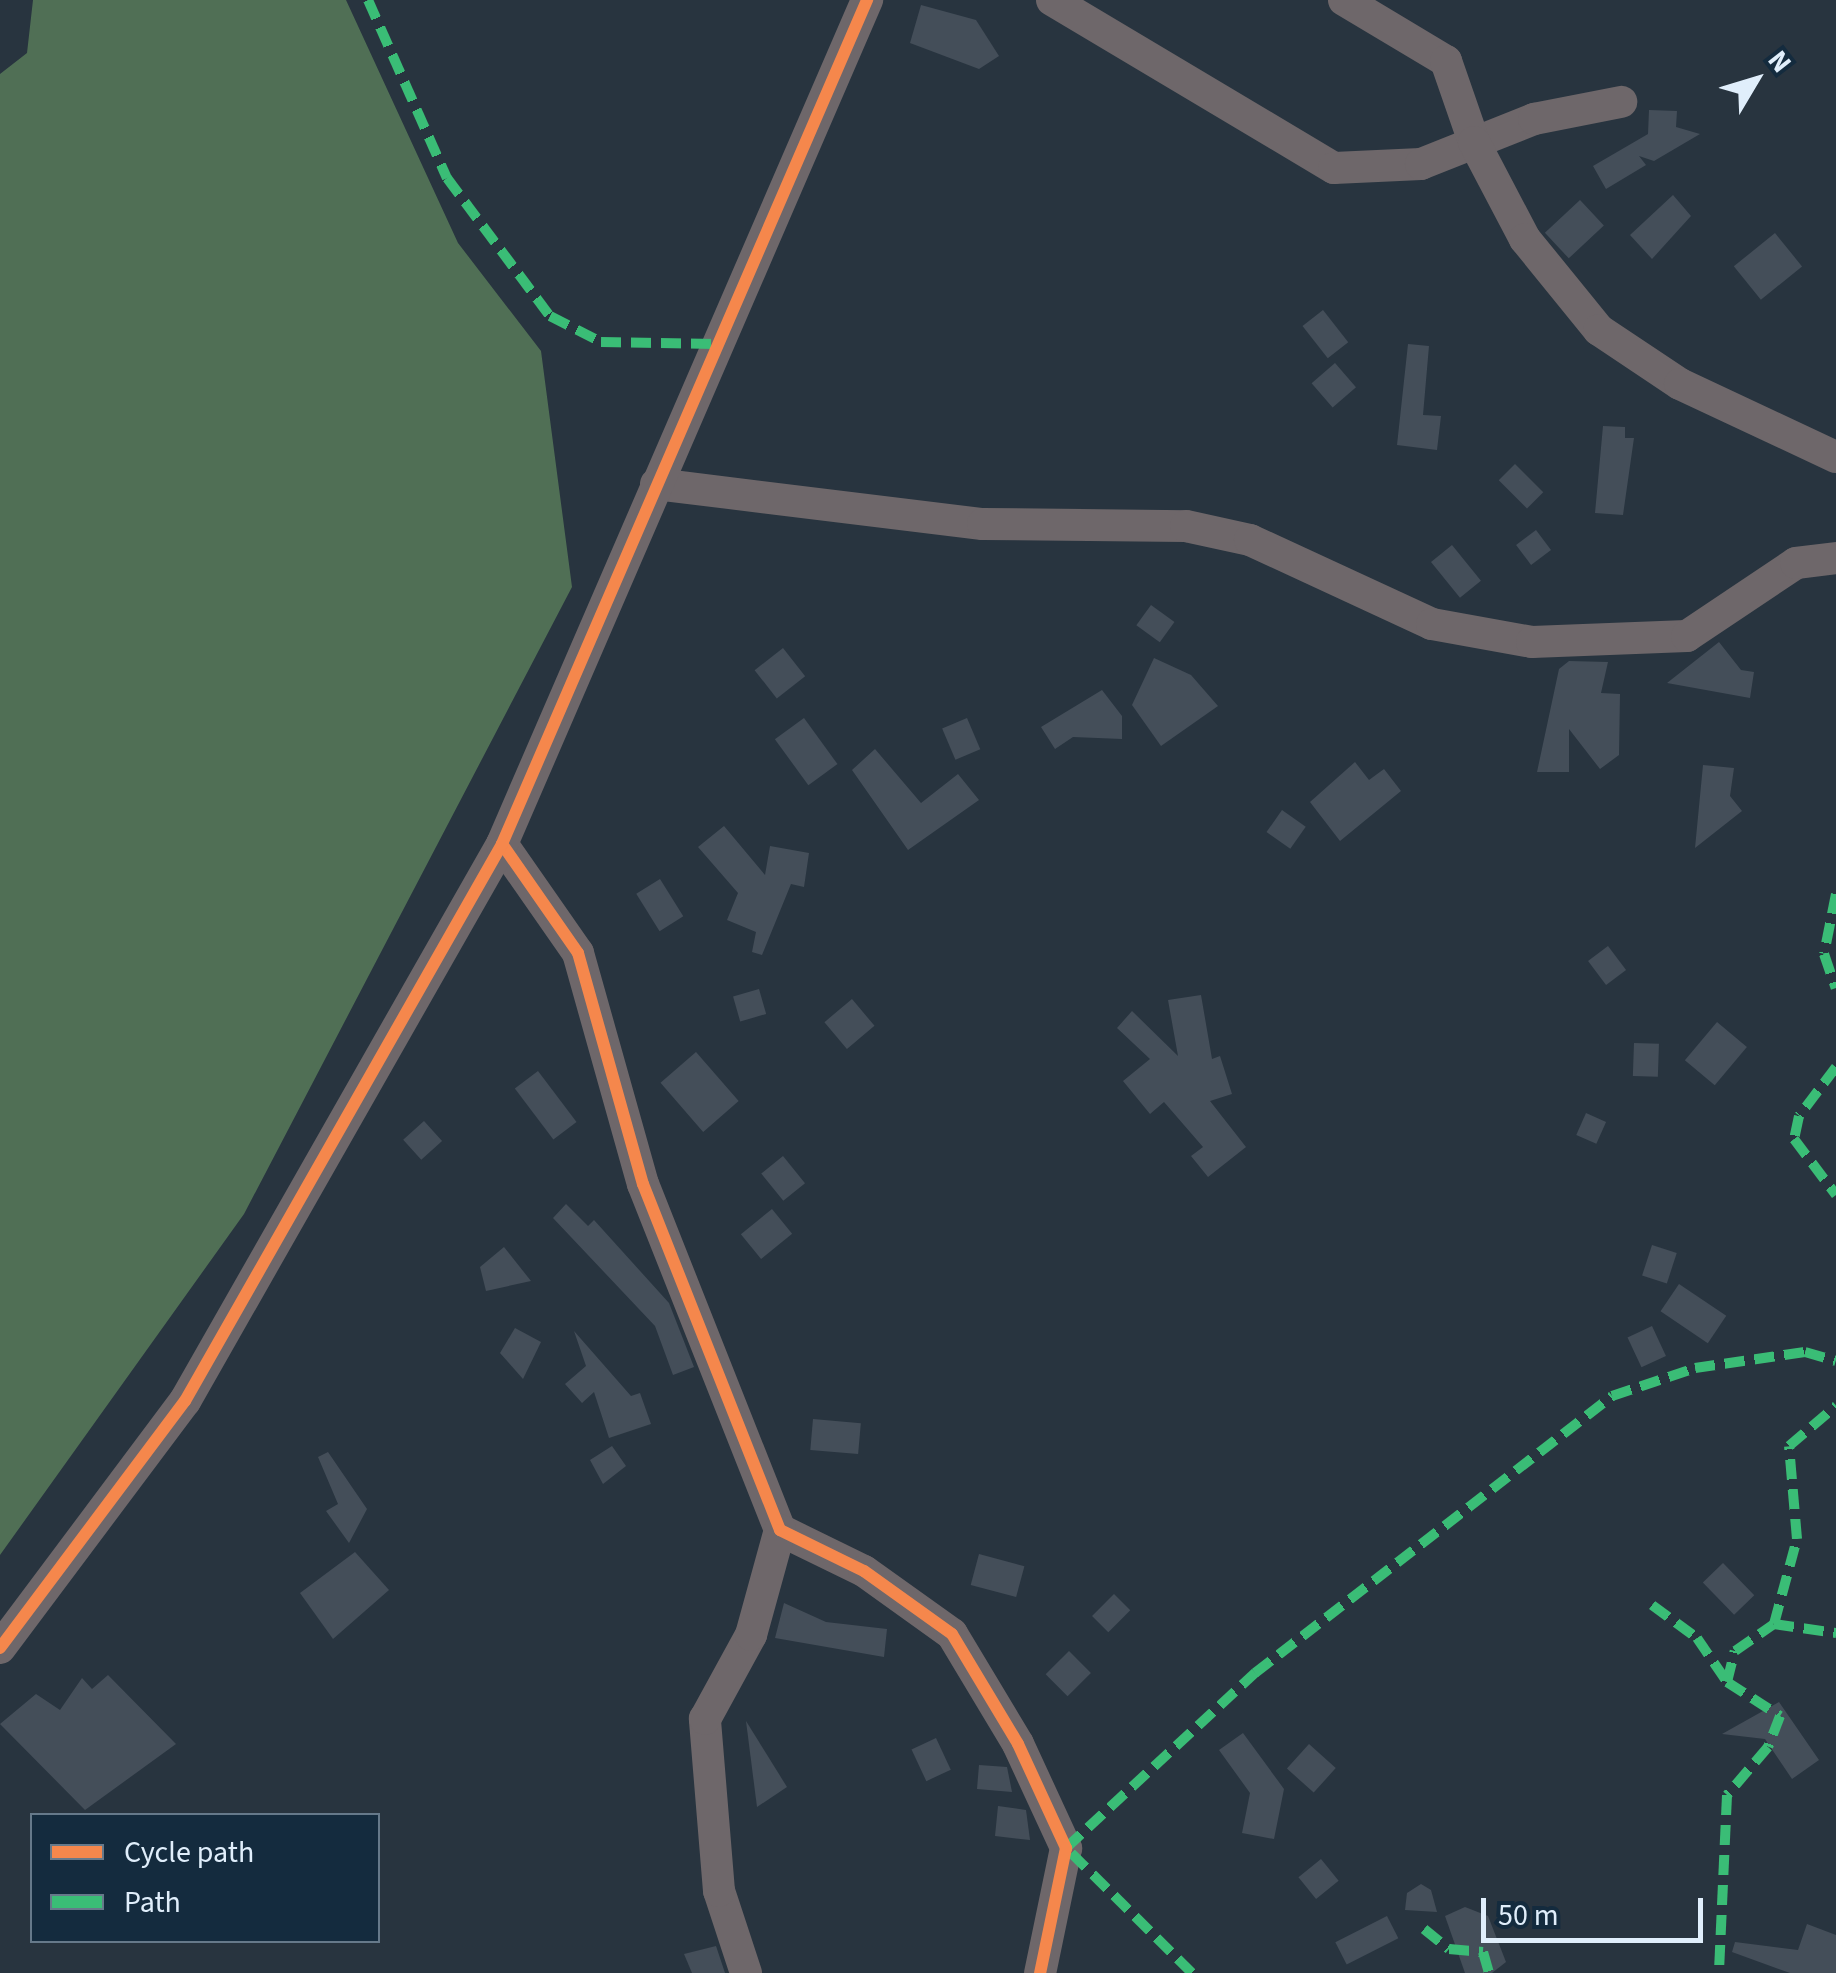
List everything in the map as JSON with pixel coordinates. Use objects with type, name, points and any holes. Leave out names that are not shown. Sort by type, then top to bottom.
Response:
[{"type":"street","points":[[0,1648],[185,1401],[502,844],[867,0]]},
{"type":"street","points":[[1052,0],[1334,168],[1394,169],[1474,142],[1621,102]]},
{"type":"street","points":[[1344,0],[1446,61],[1474,142],[1539,260],[1609,339],[1680,384],[1836,458]]},
{"type":"street","points":[[656,484],[983,524],[1186,526],[1250,540],[1432,624],[1532,642],[1687,636],[1796,563],[1836,558]]},
{"type":"street","points":[[502,844],[578,954],[643,1184],[780,1530],[751,1636],[705,1719],[719,1891],[746,1973]]},
{"type":"street","points":[[780,1530],[908,1602],[978,1669],[1066,1848],[1040,1973]]},
{"type":"green space","points":[[33,0],[346,0],[458,243],[541,351],[572,587],[244,1214],[0,1555],[0,74],[27,53]]},
{"type":"building","points":[[921,5],[976,20],[999,56],[979,69],[910,43]]},
{"type":"building","points":[[1649,110],[1677,111],[1676,127],[1700,134],[1654,161],[1639,156],[1646,165],[1606,189],[1593,166],[1648,134]]},
{"type":"building","points":[[1673,195],[1691,216],[1652,259],[1630,235]]},
{"type":"building","points":[[1580,200],[1604,226],[1569,258],[1545,233]]},
{"type":"building","points":[[1775,233],[1802,266],[1761,300],[1734,266]]},
{"type":"building","points":[[1323,310],[1348,342],[1328,358],[1303,326]]},
{"type":"building","points":[[1408,344],[1429,346],[1423,415],[1441,416],[1437,450],[1397,445]]},
{"type":"building","points":[[1335,363],[1356,387],[1333,407],[1312,383]]},
{"type":"building","points":[[1603,426],[1625,427],[1625,438],[1634,438],[1623,515],[1595,513]]},
{"type":"building","points":[[1515,464],[1543,492],[1527,509],[1499,480]]},
{"type":"building","points":[[1536,530],[1551,550],[1531,565],[1516,545]]},
{"type":"building","points":[[1452,545],[1481,581],[1460,598],[1431,562]]},
{"type":"building","points":[[1151,605],[1174,622],[1160,642],[1136,625]]},
{"type":"building","points":[[1719,642],[1741,670],[1754,672],[1750,698],[1667,683]]},
{"type":"building","points":[[783,648],[805,676],[777,699],[755,670]]},
{"type":"building","points":[[1154,658],[1191,675],[1218,706],[1161,746],[1132,705]]},
{"type":"building","points":[[1569,661],[1608,662],[1601,693],[1620,694],[1619,755],[1600,769],[1569,729],[1569,772],[1537,772],[1559,669]]},
{"type":"building","points":[[1102,690],[1122,716],[1122,739],[1073,737],[1055,749],[1041,727]]},
{"type":"building","points":[[804,718],[838,764],[808,785],[775,739]]},
{"type":"building","points":[[967,718],[980,749],[955,760],[942,729]]},
{"type":"building","points":[[875,749],[921,803],[958,774],[979,800],[908,850],[852,770]]},
{"type":"building","points":[[1355,762],[1369,780],[1384,769],[1401,791],[1340,841],[1310,802]]},
{"type":"building","points":[[1703,765],[1734,768],[1730,796],[1742,811],[1695,848]]},
{"type":"building","points":[[1282,810],[1306,827],[1290,849],[1267,832]]},
{"type":"building","points":[[724,826],[765,875],[770,846],[809,853],[804,887],[791,884],[762,955],[752,952],[756,932],[727,920],[738,893],[698,847]]},
{"type":"building","points":[[660,879],[683,916],[660,931],[636,894]]},
{"type":"building","points":[[1608,946],[1626,970],[1606,985],[1588,961]]},
{"type":"building","points":[[759,989],[766,1014],[740,1021],[733,996]]},
{"type":"building","points":[[1201,995],[1212,1059],[1220,1056],[1232,1094],[1210,1101],[1246,1147],[1208,1177],[1191,1156],[1203,1147],[1164,1102],[1150,1114],[1123,1081],[1150,1059],[1117,1028],[1132,1011],[1178,1056],[1168,1000]]},
{"type":"building","points":[[852,999],[874,1026],[847,1049],[824,1022]]},
{"type":"building","points":[[1717,1022],[1747,1047],[1715,1085],[1685,1060]]},
{"type":"building","points":[[1634,1043],[1659,1044],[1658,1077],[1633,1076]]},
{"type":"building","points":[[696,1052],[739,1101],[703,1132],[661,1083]]},
{"type":"building","points":[[538,1071],[577,1122],[553,1140],[515,1088]]},
{"type":"building","points":[[1586,1113],[1606,1122],[1596,1144],[1576,1135]]},
{"type":"building","points":[[424,1121],[442,1141],[421,1160],[403,1140]]},
{"type":"building","points":[[783,1156],[805,1183],[783,1201],[761,1174]]},
{"type":"building","points":[[566,1204],[588,1226],[594,1220],[669,1303],[694,1367],[673,1375],[655,1326],[553,1218]]},
{"type":"building","points":[[772,1209],[792,1234],[761,1259],[741,1234]]},
{"type":"building","points":[[1652,1245],[1677,1253],[1667,1283],[1642,1275]]},
{"type":"building","points":[[504,1247],[531,1281],[486,1291],[480,1267]]},
{"type":"building","points":[[1679,1284],[1726,1316],[1708,1343],[1661,1311]]},
{"type":"building","points":[[1652,1326],[1666,1356],[1641,1367],[1628,1337]]},
{"type":"building","points":[[515,1328],[541,1342],[523,1379],[500,1353]]},
{"type":"building","points":[[574,1331],[631,1396],[640,1393],[651,1424],[609,1438],[594,1392],[582,1403],[565,1384],[586,1366]]},
{"type":"building","points":[[813,1419],[861,1423],[858,1454],[810,1450]]},
{"type":"building","points":[[612,1446],[626,1466],[603,1484],[590,1460]]},
{"type":"building","points":[[328,1452],[367,1509],[349,1543],[326,1511],[338,1504],[318,1457]]},
{"type":"building","points":[[355,1552],[389,1590],[333,1639],[300,1593]]},
{"type":"building","points":[[979,1554],[1024,1566],[1016,1597],[971,1585]]},
{"type":"building","points":[[1723,1563],[1754,1595],[1734,1615],[1703,1582]]},
{"type":"building","points":[[1114,1594],[1130,1610],[1108,1632],[1092,1616]]},
{"type":"building","points":[[784,1603],[826,1622],[887,1629],[884,1657],[775,1638]]},
{"type":"building","points":[[1069,1651],[1091,1673],[1068,1696],[1046,1674]]},
{"type":"building","points":[[108,1675],[176,1744],[85,1810],[0,1724],[36,1694],[60,1710],[82,1678],[92,1689]]},
{"type":"building","points":[[1779,1702],[1819,1760],[1792,1779],[1765,1739],[1722,1734]]},
{"type":"building","points":[[746,1721],[787,1787],[757,1807]]},
{"type":"building","points":[[1243,1733],[1284,1789],[1274,1839],[1242,1833],[1250,1793],[1219,1750]]},
{"type":"building","points":[[936,1738],[951,1770],[926,1781],[912,1749]]},
{"type":"building","points":[[1309,1744],[1336,1768],[1314,1793],[1287,1769]]},
{"type":"building","points":[[979,1765],[1007,1767],[1012,1792],[977,1789]]},
{"type":"building","points":[[998,1806],[1026,1810],[1030,1840],[995,1836]]},
{"type":"building","points":[[1321,1859],[1339,1881],[1316,1899],[1298,1877]]},
{"type":"building","points":[[1421,1884],[1431,1890],[1437,1912],[1405,1910],[1407,1893]]},
{"type":"building","points":[[1465,1907],[1488,1916],[1506,1962],[1492,1973],[1465,1973],[1445,1916]]},
{"type":"building","points":[[1387,1916],[1398,1938],[1347,1965],[1335,1942]]},
{"type":"building","points":[[1807,1924],[1836,1935],[1836,1973],[1790,1973],[1732,1952],[1735,1942],[1798,1950]]},
{"type":"building","points":[[716,1946],[725,1973],[692,1973],[684,1954]]},
{"type":"marked path","points":[[368,0],[447,178],[550,316],[601,342],[717,344]]},
{"type":"marked path","points":[[1836,894],[1824,954],[1836,988]]},
{"type":"marked path","points":[[1836,1067],[1799,1116],[1794,1139],[1836,1195]]},
{"type":"marked path","points":[[1192,1973],[1066,1848],[1255,1673],[1612,1396],[1695,1368],[1805,1352],[1836,1361]]},
{"type":"marked path","points":[[1727,1682],[1735,1651],[1774,1624],[1797,1539],[1789,1446],[1836,1406]]},
{"type":"marked path","points":[[1652,1605],[1697,1638],[1727,1682],[1780,1716],[1768,1747],[1727,1795],[1719,1973]]},
{"type":"marked path","points":[[1774,1624],[1836,1633]]},
{"type":"marked path","points":[[1424,1929],[1449,1949],[1483,1952],[1489,1973]]},
{"type":"cycle path","points":[[0,1648],[185,1401],[502,844],[867,0]]},
{"type":"cycle path","points":[[502,844],[578,953],[643,1184],[780,1530],[864,1571],[952,1634],[1018,1744],[1066,1848],[1040,1973]]}]
